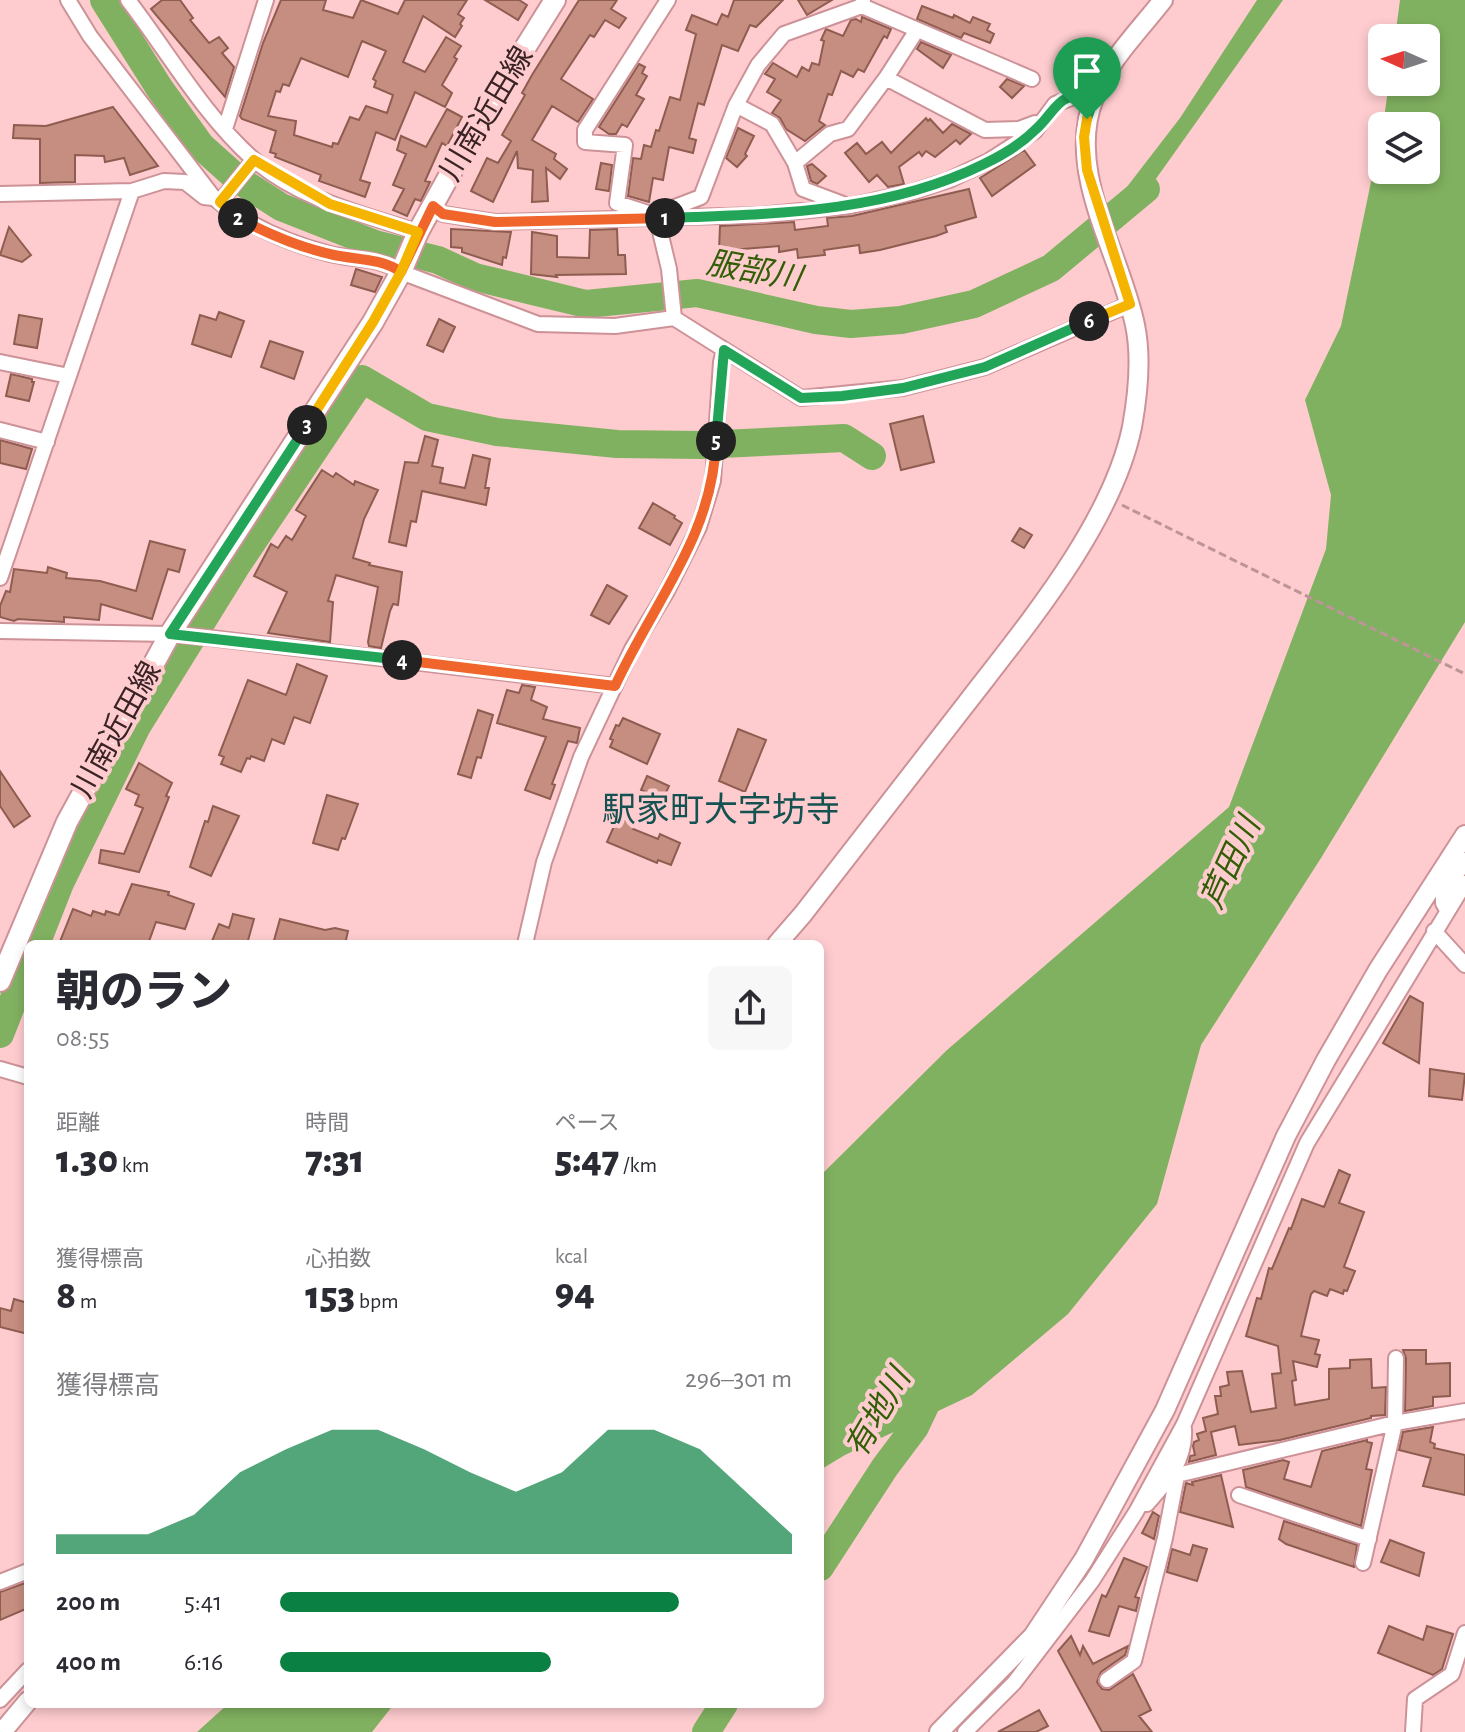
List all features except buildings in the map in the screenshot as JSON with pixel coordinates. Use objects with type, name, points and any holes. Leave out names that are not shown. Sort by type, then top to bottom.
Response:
[{"type":"main road","name":"川南近田線","points":[[0,981],[67,822],[170,634],[373,322],[480,120],[552,1]]},
{"type":"street","points":[[68,0],[90,36],[240,219],[294,244],[403,268],[538,324],[615,326],[674,315],[801,398],[903,388],[985,367],[1127,297]]},
{"type":"street","points":[[128,0],[190,86],[252,162],[330,204],[417,234]]},
{"type":"street","points":[[225,129],[266,0]]},
{"type":"street","points":[[668,0],[585,130],[585,142],[625,145],[617,203],[655,217],[701,197],[736,105],[758,65],[784,34],[862,3],[1032,79]]},
{"type":"street","points":[[780,940],[1032,619],[1108,497],[1121,466],[1137,387],[1138,350],[1127,297],[1087,170],[1084,137],[1094,98],[1104,75],[1163,0]]},
{"type":"street","points":[[795,163],[830,134],[848,129],[917,30]]},
{"type":"street","points":[[886,78],[985,130],[1019,129],[1043,122]]},
{"type":"street","points":[[433,206],[443,214],[495,222],[761,215],[850,206],[949,180],[987,162],[1035,131],[1055,104],[1079,95],[1094,98]]},
{"type":"street","points":[[736,105],[772,124],[795,163],[803,189],[850,206]]},
{"type":"street","points":[[220,198],[252,162]]},
{"type":"street","points":[[0,194],[132,191],[164,181],[185,182],[204,197],[220,198]]},
{"type":"street","points":[[0,578],[132,191]]},
{"type":"street","points":[[655,217],[669,269],[674,315]]},
{"type":"street","points":[[526,940],[544,862],[581,757],[632,649],[667,591],[699,527],[713,481],[724,350]]},
{"type":"street","points":[[0,362],[69,376]]},
{"type":"street","points":[[0,430],[47,442]]},
{"type":"street","points":[[0,631],[170,634],[442,663],[615,686]]},
{"type":"street","points":[[939,1732],[1033,1636],[1084,1559],[1165,1410],[1286,1136],[1378,970],[1465,835]]},
{"type":"street","points":[[1447,910],[1443,897],[1465,860]]},
{"type":"street","points":[[965,1732],[1022,1672],[1092,1581],[1136,1512],[1184,1424],[1307,1143],[1465,883]]},
{"type":"street","points":[[1434,931],[1465,965]]},
{"type":"street","points":[[0,1069],[24,1076]]},
{"type":"street","points":[[1363,1563],[1395,1423],[1396,1358]]},
{"type":"street","points":[[1136,1512],[1141,1511],[1175,1476],[1395,1423],[1465,1411]]},
{"type":"street","points":[[1107,1680],[1134,1661],[1165,1538],[1175,1476],[1185,1440],[1184,1424]]},
{"type":"street","points":[[1239,1495],[1369,1539]]},
{"type":"street","points":[[0,1582],[24,1573]]},
{"type":"street","points":[[1413,1732],[1415,1699],[1452,1674],[1465,1633]]},
{"type":"street","points":[[0,1700],[24,1674]]},
{"type":"street","points":[[2,1732],[24,1706]]},
{"type":"path","points":[[1113,500],[1465,674]]},
{"type":"water","points":[[1257,0],[1283,0],[1121,228],[1113,205],[1180,118]]},
{"type":"water","name":"芦田川","points":[[1400,0],[1465,0],[1465,622],[1321,858],[1201,1045],[1157,1204],[1068,1314],[972,1395],[824,1468],[824,1172],[947,1050],[1229,807],[1326,549],[1331,495],[1305,400],[1341,326],[1371,184],[1440,184],[1440,112],[1385,112],[1387,96],[1440,96],[1440,24],[1397,24]]},
{"type":"water","points":[[224,1708],[391,1708],[372,1732],[197,1732]]},
{"type":"waterway","name":"服部川","points":[[104,0],[160,89],[201,146],[239,180],[281,207],[375,244],[438,260],[475,277],[586,304],[697,293],[816,320],[851,324],[901,320],[974,304],[1051,268],[1146,189]]},
{"type":"waterway","points":[[38,940],[60,883],[137,726],[235,568],[362,379],[427,417],[497,432],[617,444],[701,445],[844,438],[872,456]]},
{"type":"waterway","points":[[0,1034],[24,973]]},
{"type":"waterway","name":"有地川","points":[[824,1561],[915,1427],[935,1385]]},
{"type":"waterway","name":"有地川","points":[[706,1732],[721,1708]]},
{"type":"district","name":"駅家町大字坊寺","points":[[721,811]]},
{"type":"route","points":[[1087,119],[1084,137],[1087,170],[1130,304],[985,367],[903,388],[842,396],[801,398],[724,350],[713,481],[699,527],[615,686],[442,663],[170,634],[373,322],[401,272],[418,232],[330,204],[290,184],[254,160],[220,202],[240,219],[294,244],[333,255],[387,263],[401,272],[433,206],[443,214],[495,222],[761,215],[850,206],[912,192],[949,180],[987,162],[1035,131],[1055,104],[1069,97],[1094,98],[1087,119]]}]
